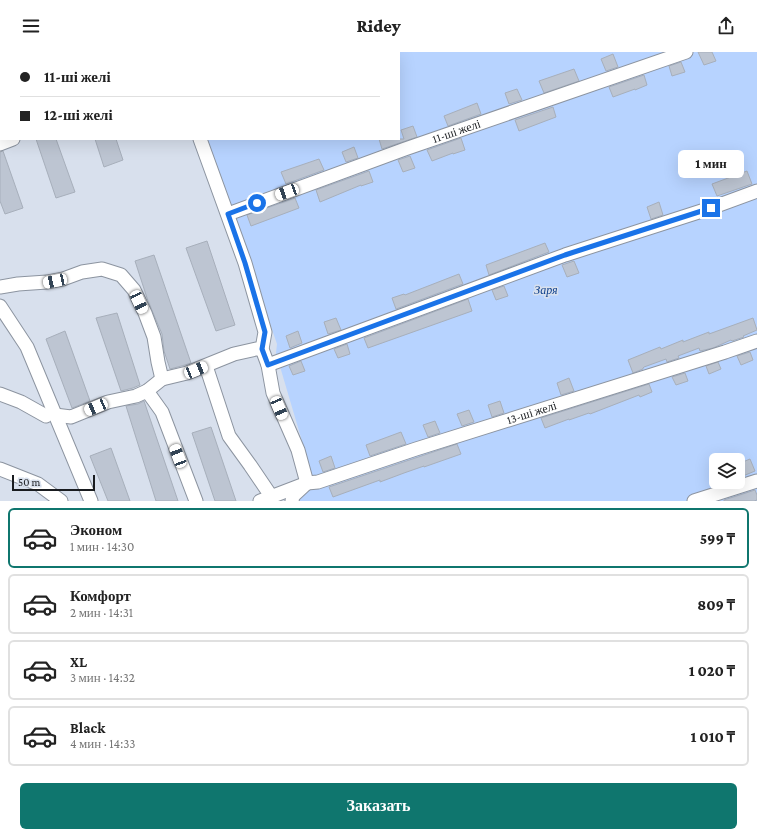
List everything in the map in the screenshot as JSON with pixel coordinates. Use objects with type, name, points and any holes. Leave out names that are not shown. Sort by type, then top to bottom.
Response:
[{"type":"street","name":"11-ші желі","points":[[228,214],[405,149],[686,52]]},
{"type":"street","points":[[200,140],[245,263],[265,332],[262,349],[268,365],[273,393],[298,450],[307,483],[293,496],[292,501]]},
{"type":"street","points":[[268,365],[565,255],[711,208],[757,191]]},
{"type":"street","points":[[0,287],[47,282],[63,279],[82,272],[102,269],[121,275],[134,290],[147,319],[154,337],[162,379]]},
{"type":"street","points":[[0,306],[27,347],[51,416],[91,501]]},
{"type":"street","name":"13-ші желі","points":[[266,499],[307,483],[318,482],[416,449],[757,341]]},
{"type":"street","points":[[0,394],[51,416],[71,417],[108,402],[136,396],[147,391],[162,379],[187,373],[234,354],[262,349]]},
{"type":"street","points":[[206,366],[229,436],[250,465],[266,499]]},
{"type":"street","points":[[147,391],[162,412],[196,501]]},
{"type":"street","points":[[0,469],[38,484],[61,501]]},
{"type":"street","points":[[694,501],[757,481]]},
{"type":"green space","name":"Заря","points":[[400,52],[757,52],[757,501],[297,501],[307,490],[315,485],[276,353],[277,344],[206,140],[400,140]]},
{"type":"building","points":[[698,52],[712,52],[716,61],[704,65]]},
{"type":"building","points":[[613,54],[618,67],[606,71],[601,59]]},
{"type":"building","points":[[681,62],[685,72],[672,76],[669,66]]},
{"type":"building","points":[[574,69],[579,81],[544,93],[539,81]]},
{"type":"building","points":[[644,75],[647,85],[613,97],[609,87]]},
{"type":"building","points":[[517,89],[522,100],[509,104],[505,93]]},
{"type":"building","points":[[477,103],[481,114],[448,126],[444,116]]},
{"type":"building","points":[[553,107],[556,117],[519,131],[515,120]]},
{"type":"building","points":[[413,126],[417,137],[382,149],[379,140],[404,139],[401,130]]},
{"type":"building","points":[[461,138],[465,150],[432,161],[427,150]]},
{"type":"building","points":[[36,140],[56,140],[75,192],[56,198]]},
{"type":"building","points":[[95,140],[116,140],[123,160],[104,167]]},
{"type":"building","points":[[354,147],[358,158],[346,162],[342,152]]},
{"type":"building","points":[[3,151],[23,208],[5,214],[0,201],[0,152]]},
{"type":"building","points":[[410,156],[415,168],[403,172],[398,160]]},
{"type":"building","points":[[319,159],[324,170],[286,184],[281,172]]},
{"type":"building","points":[[369,171],[373,182],[361,185],[320,202],[316,190]]},
{"type":"building","points":[[747,171],[752,184],[717,196],[712,184]]},
{"type":"building","points":[[295,198],[299,208],[251,226],[247,215]]},
{"type":"building","points":[[659,202],[663,215],[651,219],[647,207]]},
{"type":"building","points":[[207,241],[235,325],[216,331],[186,248]]},
{"type":"building","points":[[545,243],[549,252],[489,275],[486,265]]},
{"type":"building","points":[[154,255],[191,363],[170,369],[164,351],[162,334],[148,301],[135,261]]},
{"type":"building","points":[[574,261],[579,273],[567,277],[562,265]]},
{"type":"building","points":[[459,274],[463,284],[396,309],[392,298],[405,295]]},
{"type":"building","points":[[504,286],[508,296],[496,300],[492,290]]},
{"type":"building","points":[[468,299],[472,311],[368,348],[364,338]]},
{"type":"building","points":[[117,313],[140,385],[121,391],[96,318]]},
{"type":"building","points":[[336,318],[341,330],[328,334],[324,322]]},
{"type":"building","points":[[753,318],[757,330],[743,336],[744,337],[731,340],[713,348],[700,351],[699,348],[678,356],[679,358],[667,362],[666,359],[644,367],[643,369],[633,373],[628,360],[660,347],[661,349],[683,340],[683,342],[709,332],[709,334]]},
{"type":"building","points":[[65,331],[90,401],[72,408],[46,339]]},
{"type":"building","points":[[298,331],[302,343],[290,348],[286,336]]},
{"type":"building","points":[[347,344],[350,354],[338,358],[334,349]]},
{"type":"building","points":[[750,352],[753,360],[741,365],[737,356]]},
{"type":"building","points":[[301,361],[305,371],[293,375],[289,366]]},
{"type":"building","points":[[718,362],[721,369],[709,374],[706,366]]},
{"type":"building","points":[[685,373],[688,381],[676,385],[672,377]]},
{"type":"building","points":[[569,378],[574,391],[561,395],[557,383]]},
{"type":"building","points":[[649,384],[652,392],[640,397],[639,395],[590,414],[589,413],[569,419],[545,428],[541,418]]},
{"type":"building","points":[[144,401],[178,501],[156,501],[126,406],[138,404]]},
{"type":"building","points":[[500,401],[504,413],[492,417],[488,405]]},
{"type":"building","points":[[469,410],[474,422],[462,426],[457,414]]},
{"type":"building","points":[[435,421],[440,433],[428,437],[423,425]]},
{"type":"building","points":[[211,427],[236,501],[215,501],[192,433]]},
{"type":"building","points":[[401,432],[406,444],[370,456],[366,445]]},
{"type":"building","points":[[457,444],[461,454],[380,482],[380,480],[333,497],[329,487]]},
{"type":"building","points":[[111,448],[130,501],[108,501],[90,456]]},
{"type":"building","points":[[331,456],[335,468],[323,472],[319,461]]},
{"type":"building","points":[[750,459],[755,471],[745,475],[745,461]]},
{"type":"building","points":[[755,490],[757,500],[724,501],[724,500]]},
{"type":"route","points":[[257,203],[228,214],[245,263],[265,332],[262,349],[268,365],[565,255],[711,208]]}]
